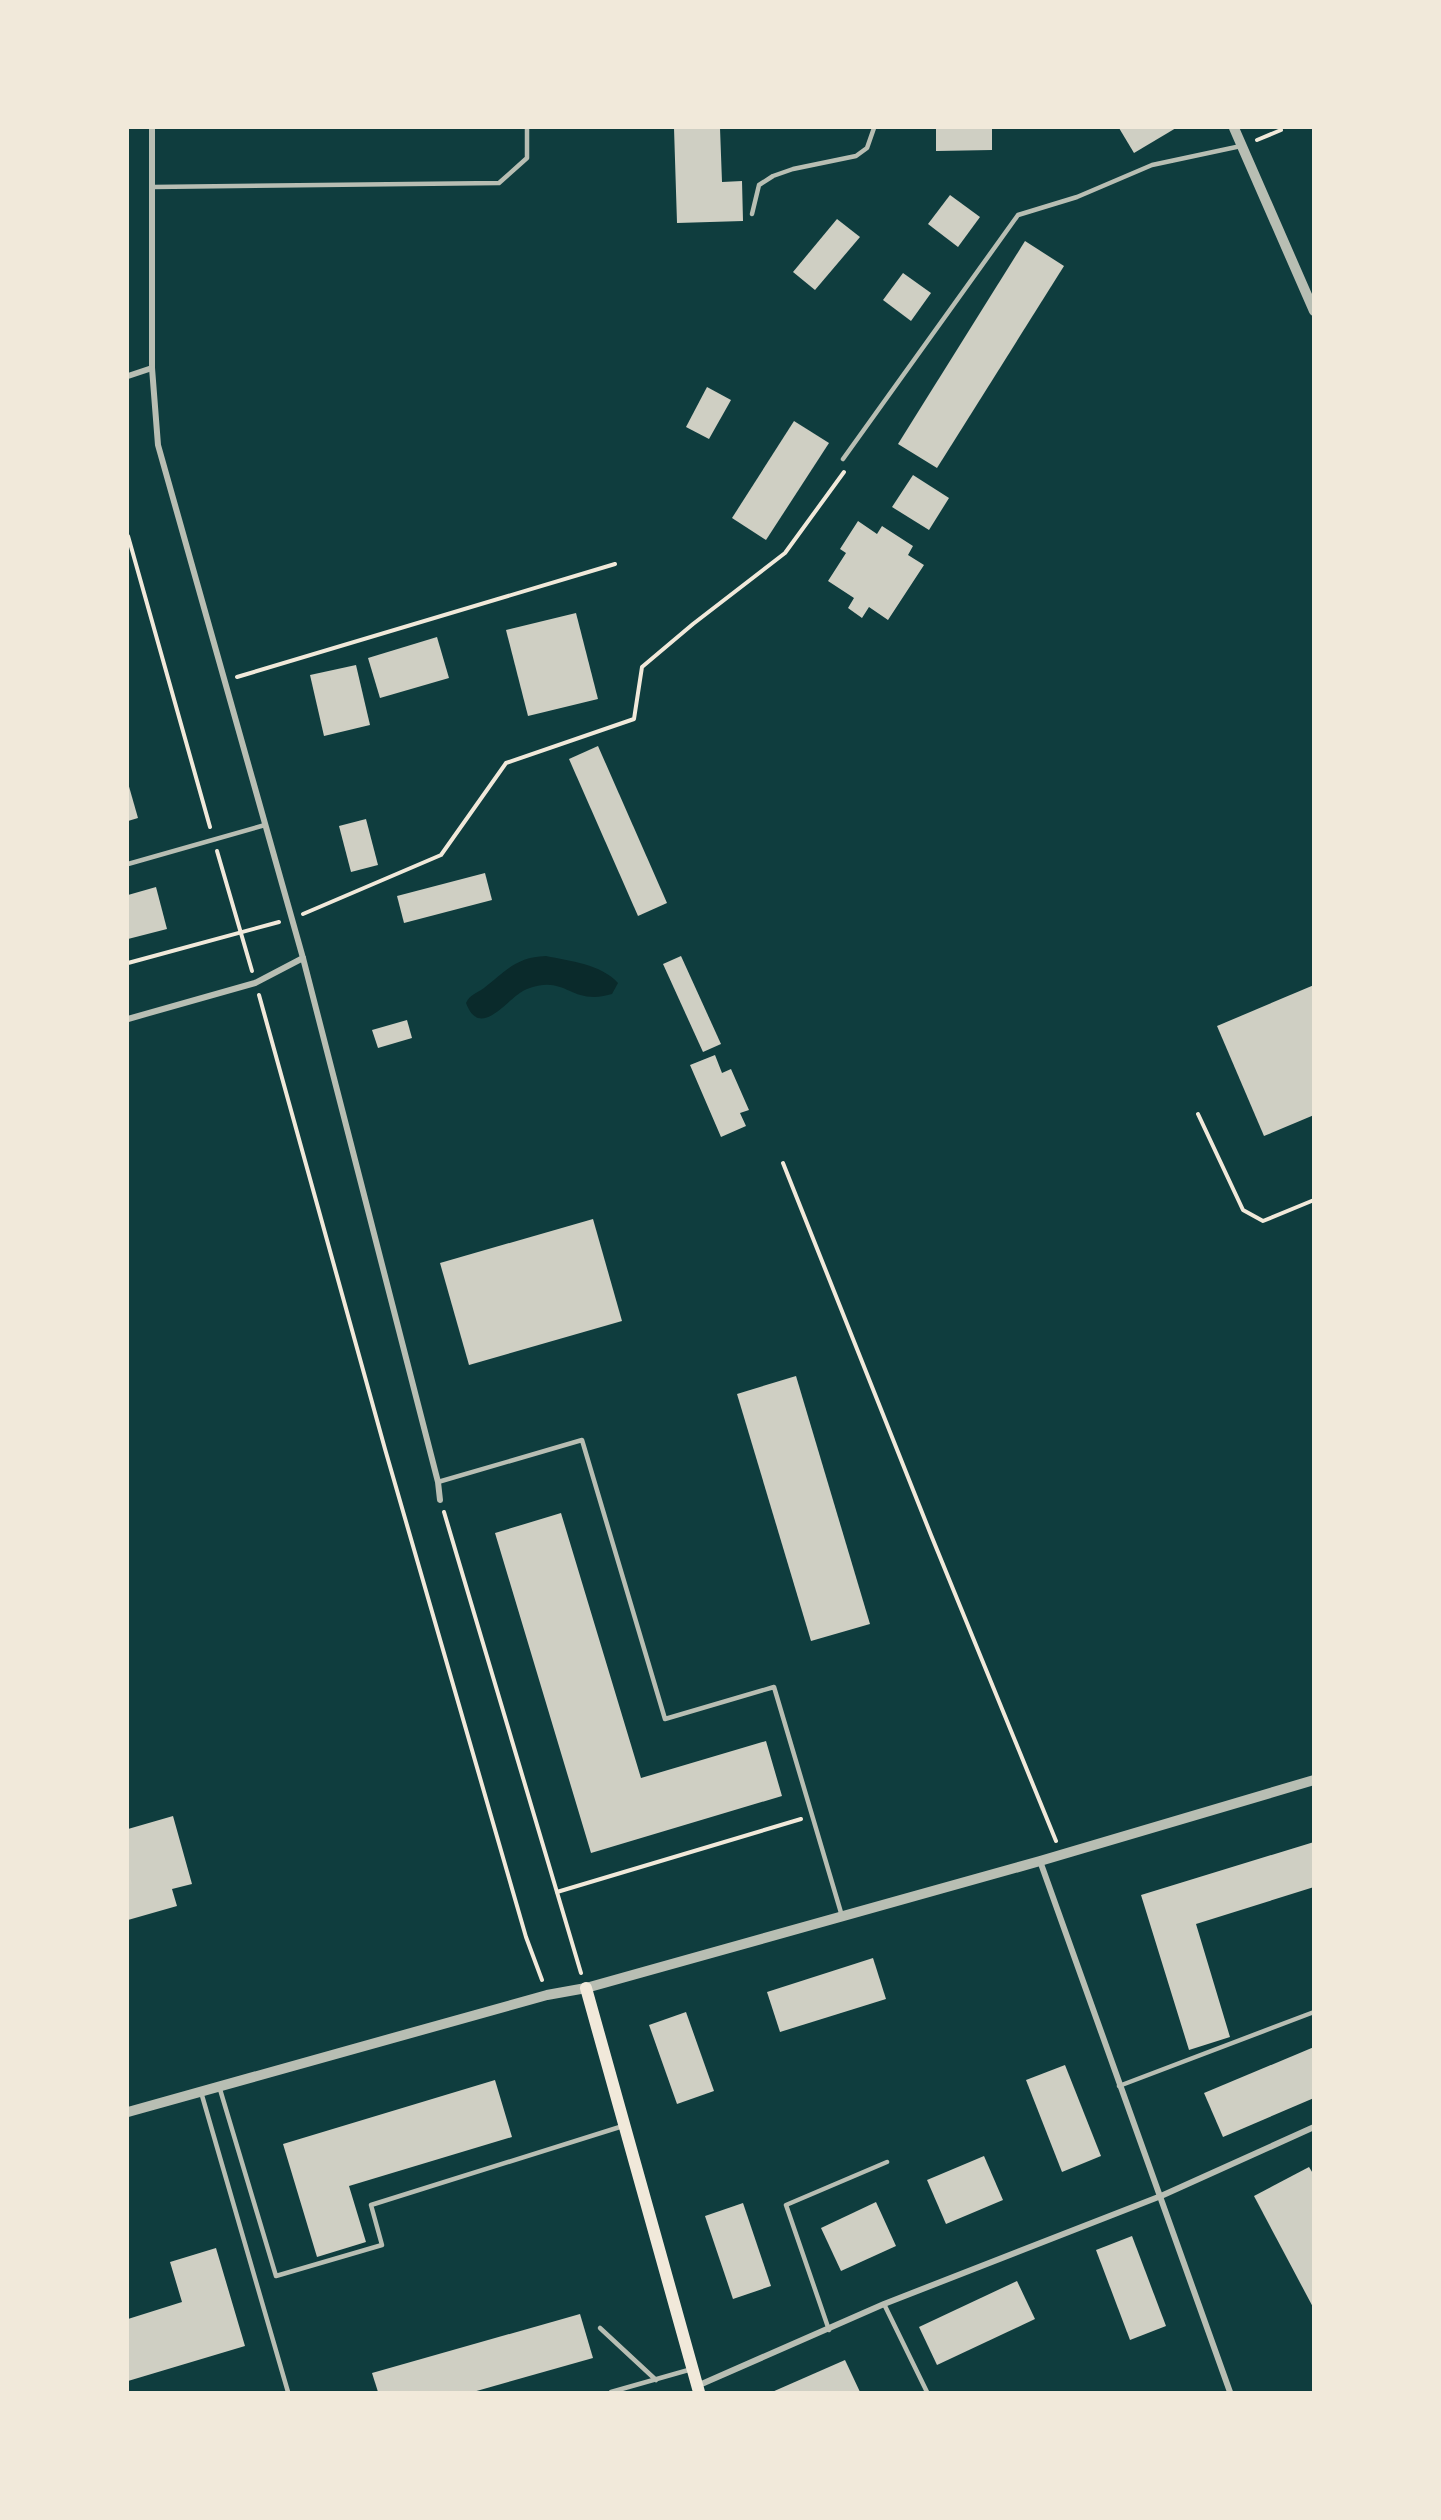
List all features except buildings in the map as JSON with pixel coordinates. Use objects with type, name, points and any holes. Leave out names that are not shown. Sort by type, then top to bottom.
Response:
[{"type":"main road","points":[[586,1988],[698,2389]]},
{"type":"street","points":[[152,128],[153,368],[158,445],[303,958],[438,1482],[440,1500]]},
{"type":"street","points":[[1234,128],[1314,311]]},
{"type":"street","points":[[128,376],[153,368]]},
{"type":"street","points":[[128,1019],[255,983],[303,958]]},
{"type":"street","points":[[128,2112],[548,1995],[586,1988],[1040,1861],[1314,1780]]},
{"type":"street","points":[[1040,1861],[1230,2392]]},
{"type":"street","points":[[698,2389],[884,2304],[1161,2196],[1314,2127]]},
{"type":"lane","points":[[153,187],[499,183],[527,158],[527,128]]},
{"type":"lane","points":[[752,214],[759,185],[773,176],[794,169],[856,156],[867,148],[874,128]]},
{"type":"lane","points":[[843,459],[1018,215],[1077,198],[1152,165],[1242,146]]},
{"type":"lane","points":[[128,864],[265,825]]},
{"type":"lane","points":[[438,1482],[582,1440],[666,1719],[774,1687],[842,1916]]},
{"type":"lane","points":[[1119,2086],[1314,2012]]},
{"type":"lane","points":[[219,2086],[276,2276],[382,2245],[371,2205],[623,2126]]},
{"type":"lane","points":[[201,2092],[288,2392]]},
{"type":"lane","points":[[829,2330],[786,2205],[887,2162]]},
{"type":"lane","points":[[884,2304],[927,2392]]},
{"type":"lane","points":[[600,2328],[656,2380]]},
{"type":"lane","points":[[611,2392],[692,2369]]},
{"type":"path","points":[[1242,146],[1281,130],[1280,128]]},
{"type":"path","points":[[128,963],[292,919],[441,855],[506,763],[634,719],[642,668],[693,624],[785,553],[848,467]]},
{"type":"path","points":[[128,536],[522,1925],[548,1995]]},
{"type":"path","points":[[225,681],[615,564]]},
{"type":"path","points":[[1198,1114],[1243,1210],[1263,1221],[1314,1200]]},
{"type":"path","points":[[783,1163],[926,1524],[1062,1854]]},
{"type":"path","points":[[440,1500],[586,1988]]},
{"type":"path","points":[[557,1892],[813,1816]]},
{"type":"water","points":[[546,956],[594,967],[618,983],[612,994],[594,997],[577,994],[556,986],[539,986],[520,993],[487,1018],[479,1018],[472,1014],[466,1003],[471,996],[519,962]]}]
